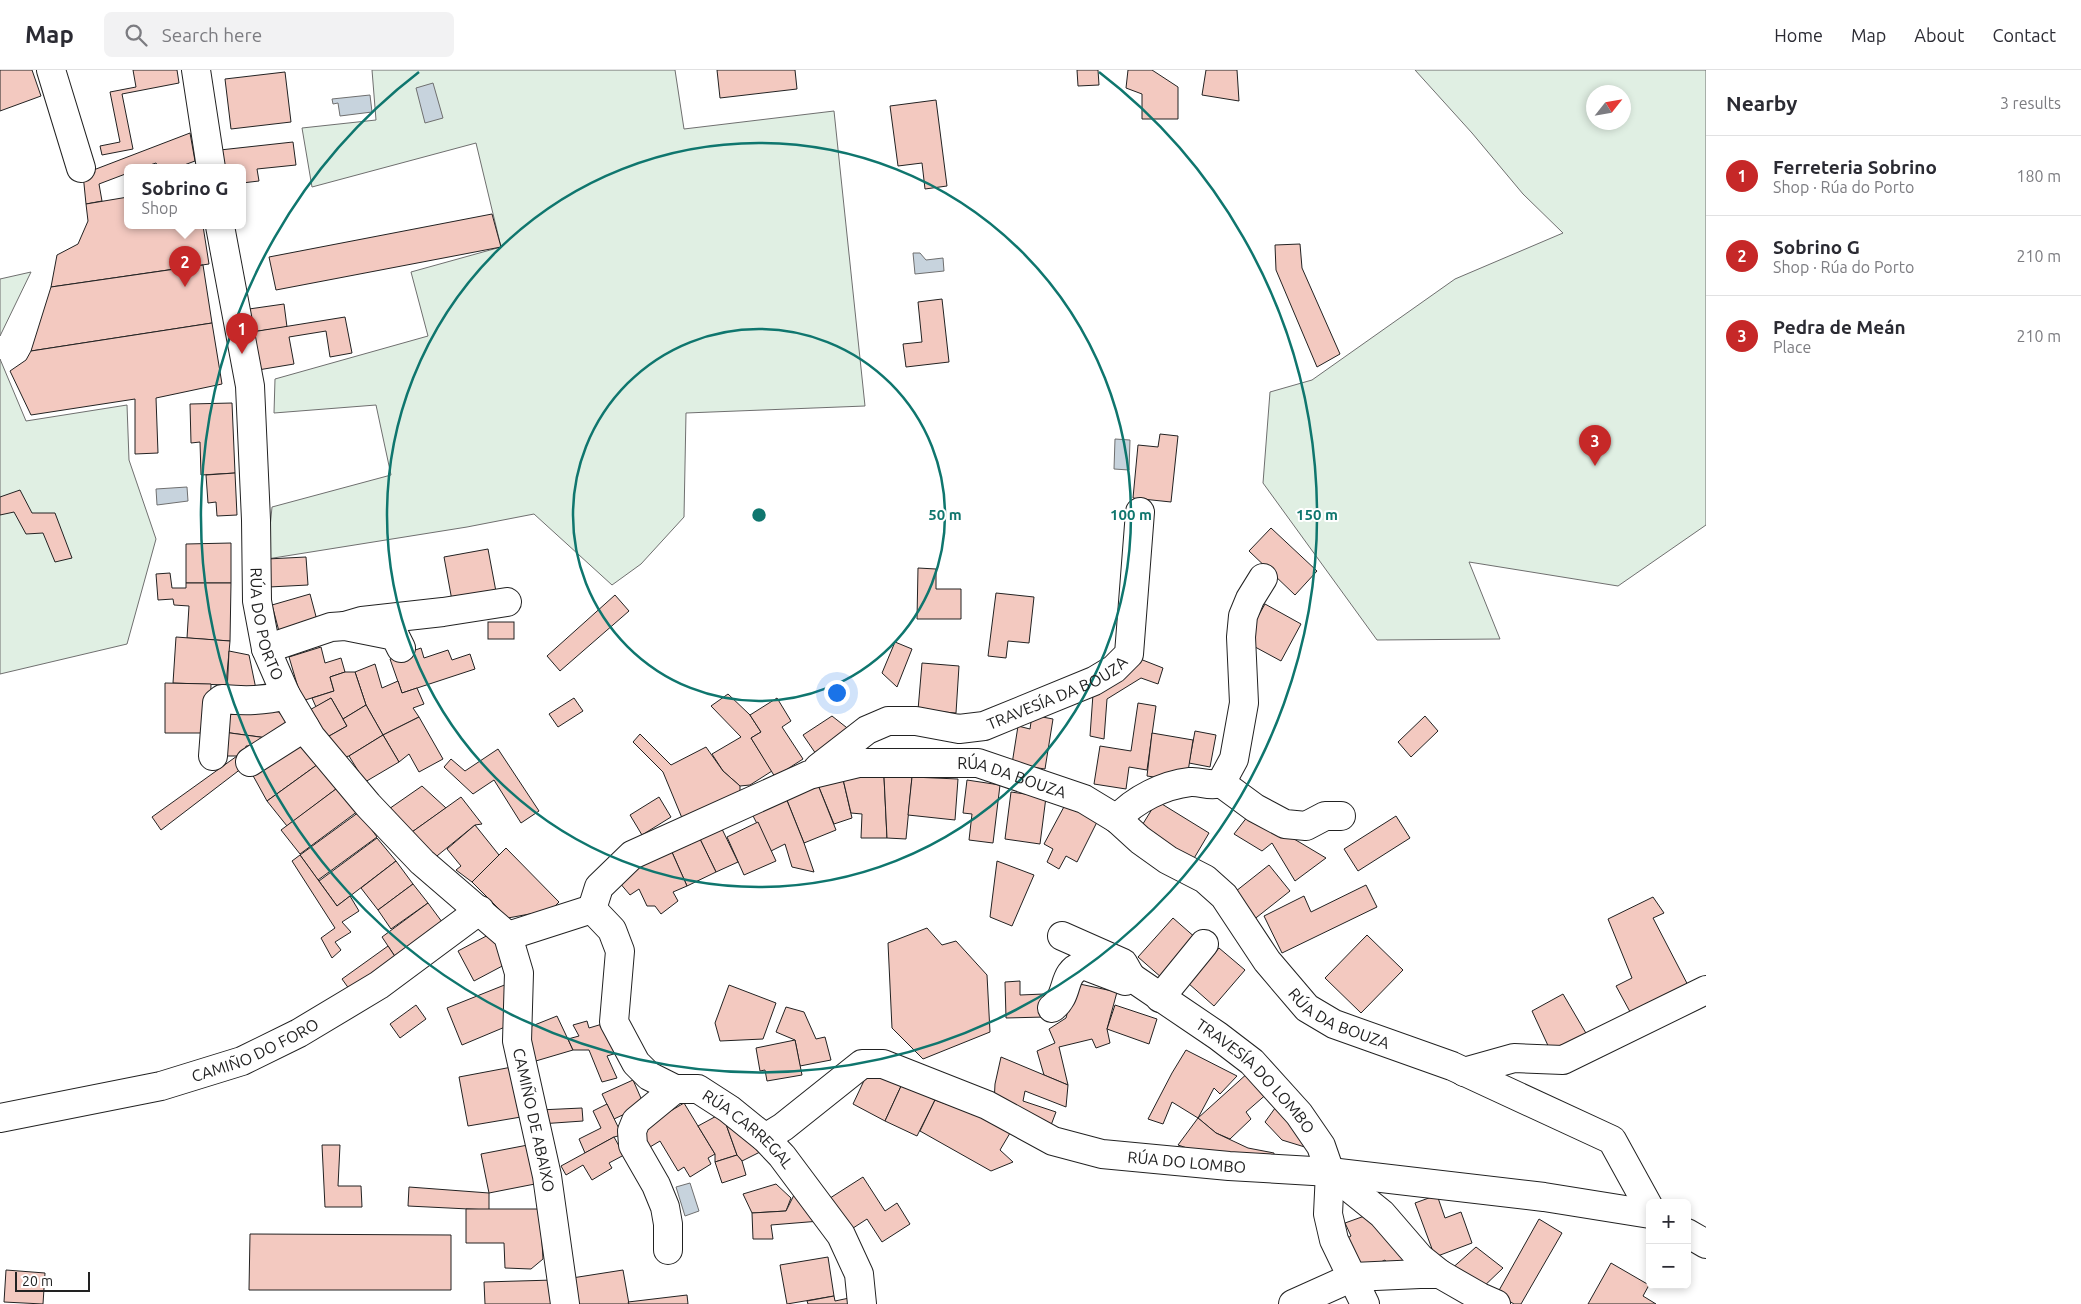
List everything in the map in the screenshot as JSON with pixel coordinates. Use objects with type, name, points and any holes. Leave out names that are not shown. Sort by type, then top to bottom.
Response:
[{"type":"street","points":[[51,70],[82,168]]},
{"type":"street","points":[[196,70],[210,164]]},
{"type":"street","name":"RÚA DO PORTO","points":[[221,229],[250,386],[256,520],[257,601],[266,649],[286,695],[311,737],[368,805],[422,862],[508,936]]},
{"type":"street","name":"TRAVESÍA DA BOUZA","points":[[809,775],[867,730],[888,721],[916,721],[959,729],[984,726],[1094,681],[1114,669],[1129,654],[1140,512]]},
{"type":"street","points":[[1118,819],[1126,810],[1146,796],[1169,788],[1192,782],[1212,786],[1222,783],[1234,759],[1244,703],[1243,616],[1250,599],[1263,578]]},
{"type":"street","points":[[266,649],[331,627],[345,626],[362,621],[443,612],[507,602]]},
{"type":"street","points":[[345,626],[395,636],[401,648]]},
{"type":"street","points":[[213,756],[216,703],[222,699],[269,700],[286,695]]},
{"type":"street","points":[[250,762],[305,727]]},
{"type":"street","name":"TRAVESÍA DA BOUZA","points":[[959,729],[968,739],[978,763]]},
{"type":"street","name":"RÚA DA BOUZA","points":[[592,909],[599,887],[632,855],[809,775],[859,763],[978,763],[1084,799],[1118,819],[1140,840],[1168,860],[1205,879],[1224,896],[1267,962],[1307,1008],[1334,1024],[1464,1072],[1612,1140],[1646,1201]]},
{"type":"street","points":[[1222,783],[1255,808],[1285,824],[1306,826],[1325,816],[1341,816]]},
{"type":"street","points":[[508,936],[592,909]]},
{"type":"street","name":"RÚA CARREGAL","points":[[592,909],[612,930],[620,950],[614,1022],[636,1063],[649,1076],[676,1089],[698,1089],[729,1109],[764,1138],[782,1156],[841,1235],[859,1274],[862,1304]]},
{"type":"street","name":"CAMIÑO DO FORO","points":[[0,1118],[161,1086],[242,1061],[299,1033],[379,985],[480,910]]},
{"type":"street","name":"CAMIÑO DE ABAIXO","points":[[508,936],[519,973],[516,1041],[548,1176],[564,1304]]},
{"type":"street","name":"TRAVESÍA DO LOMBO","points":[[1062,936],[1123,963],[1131,977],[1218,1036],[1252,1062],[1299,1114],[1321,1146],[1330,1172]]},
{"type":"street","points":[[1160,998],[1204,944]]},
{"type":"street","points":[[1052,1008],[1060,1002],[1073,968],[1083,965],[1125,981],[1131,977]]},
{"type":"street","points":[[1464,1072],[1514,1058],[1563,1060],[1706,990]]},
{"type":"street","name":"RÚA DO LOMBO","points":[[764,1138],[784,1127],[862,1064],[883,1064],[987,1105],[1053,1141],[1102,1154],[1229,1166],[1330,1172],[1544,1196],[1646,1213]]},
{"type":"street","points":[[668,1250],[668,1224],[665,1207],[656,1185],[633,1145],[632,1131],[636,1121],[676,1089]]},
{"type":"street","points":[[1330,1172],[1382,1214],[1420,1258],[1440,1274],[1480,1298],[1496,1304]]},
{"type":"street","points":[[1330,1172],[1328,1214],[1334,1240],[1365,1304]]},
{"type":"street","points":[[1691,1235],[1706,1244]]},
{"type":"street","points":[[1293,1304],[1352,1277],[1440,1274]]},
{"type":"green space","points":[[372,70],[675,70],[684,129],[834,111],[865,406],[686,413],[684,517],[641,564],[612,585],[534,514],[467,527],[267,559],[272,507],[391,475],[376,405],[274,413],[275,379],[428,336],[411,272],[501,247],[476,143],[312,187],[302,128],[376,120]]},
{"type":"green space","points":[[1415,70],[1706,70],[1706,525],[1618,586],[1469,562],[1500,639],[1377,640],[1263,483],[1270,392],[1312,380],[1455,279],[1563,233],[1523,194],[1472,133]]},
{"type":"green space","points":[[31,272],[0,336],[0,279]]},
{"type":"green space","points":[[0,359],[26,421],[127,405],[129,460],[156,539],[127,644],[0,674]]},
{"type":"shaded area","points":[[433,83],[443,118],[425,123],[416,88]]},
{"type":"shaded area","points":[[370,95],[372,112],[340,116],[338,103],[333,104],[332,99]]},
{"type":"shaded area","points":[[913,253],[920,253],[926,260],[943,258],[944,271],[915,274]]},
{"type":"shaded area","points":[[1115,439],[1130,440],[1129,470],[1114,469]]},
{"type":"shaded area","points":[[187,487],[188,501],[157,505],[156,489]]},
{"type":"shaded area","points":[[690,1183],[699,1211],[685,1216],[676,1187]]},
{"type":"building","points":[[0,70],[32,70],[41,96],[0,111]]},
{"type":"building","points":[[133,70],[177,70],[179,83],[122,94],[133,149],[102,155],[100,146],[120,142],[110,92],[136,87]]},
{"type":"building","points":[[717,70],[795,70],[797,89],[720,98]]},
{"type":"building","points":[[1077,70],[1098,70],[1099,85],[1078,86]]},
{"type":"building","points":[[1128,70],[1152,70],[1178,87],[1178,119],[1142,119],[1142,94],[1126,88]]},
{"type":"building","points":[[1206,70],[1237,70],[1239,101],[1202,95]]},
{"type":"building","points":[[285,72],[291,122],[231,129],[225,79]]},
{"type":"building","points":[[936,100],[947,186],[925,189],[922,163],[898,166],[890,106]]},
{"type":"building","points":[[190,133],[195,161],[187,164],[124,164],[124,175],[99,184],[102,201],[86,204],[83,174]]},
{"type":"building","points":[[293,142],[296,165],[257,169],[259,181],[246,183],[246,164],[222,164],[220,150]]},
{"type":"building","points":[[124,198],[124,229],[203,229],[209,264],[51,287],[57,255],[78,244],[88,221],[86,204]]},
{"type":"building","points":[[492,214],[501,247],[276,290],[269,257]]},
{"type":"building","points":[[1300,244],[1302,268],[1340,354],[1317,367],[1276,270],[1275,245]]},
{"type":"building","points":[[203,265],[212,323],[31,351],[51,287]]},
{"type":"building","points":[[942,299],[949,362],[906,367],[903,344],[922,342],[918,302]]},
{"type":"building","points":[[284,304],[287,327],[252,332],[249,309]]},
{"type":"building","points":[[345,317],[352,353],[330,357],[326,331],[289,337],[294,364],[258,370],[252,332]]},
{"type":"building","points":[[212,323],[222,384],[156,398],[158,453],[135,454],[135,399],[31,415],[10,371],[26,360],[31,351]]},
{"type":"building","points":[[232,403],[235,473],[201,475],[200,442],[191,443],[190,404]]},
{"type":"building","points":[[1160,434],[1178,436],[1171,502],[1133,498],[1138,445],[1158,447]]},
{"type":"building","points":[[235,473],[237,515],[217,516],[216,502],[208,503],[206,475]]},
{"type":"building","points":[[20,490],[32,513],[55,513],[72,558],[55,562],[43,533],[26,534],[14,512],[0,515],[0,497]]},
{"type":"building","points":[[1271,528],[1317,571],[1295,595],[1249,551]]},
{"type":"building","points":[[231,543],[231,583],[186,583],[186,544]]},
{"type":"building","points":[[488,549],[497,597],[453,606],[444,557]]},
{"type":"building","points":[[306,557],[308,585],[269,587],[267,559]]},
{"type":"building","points":[[918,568],[936,569],[936,589],[961,589],[961,619],[917,619]]},
{"type":"building","points":[[170,573],[172,588],[186,588],[186,583],[231,583],[230,641],[187,638],[189,606],[174,605],[173,599],[158,600],[156,574]]},
{"type":"building","points":[[996,593],[1034,597],[1029,643],[1008,641],[1006,658],[988,656]]},
{"type":"building","points":[[310,594],[318,624],[280,635],[272,605]]},
{"type":"building","points":[[615,595],[629,611],[560,671],[547,656]]},
{"type":"building","points":[[1265,604],[1301,624],[1281,661],[1244,641]]},
{"type":"building","points":[[488,622],[514,622],[514,639],[488,639]]},
{"type":"building","points":[[176,637],[230,641],[226,685],[173,683]]},
{"type":"building","points":[[895,642],[912,649],[897,687],[882,673]]},
{"type":"building","points":[[321,647],[325,663],[341,658],[345,672],[330,677],[334,691],[302,701],[289,657]]},
{"type":"building","points":[[421,648],[424,658],[448,650],[452,660],[470,654],[475,669],[402,693],[390,659]]},
{"type":"building","points":[[229,651],[249,655],[257,694],[227,692]]},
{"type":"building","points":[[1135,657],[1163,668],[1158,684],[1141,678],[1107,699],[1104,739],[1090,736],[1093,694]]},
{"type":"building","points":[[922,663],[959,666],[956,713],[918,710]]},
{"type":"building","points":[[375,664],[382,688],[398,681],[402,693],[417,688],[424,704],[413,708],[419,717],[383,735],[366,705],[355,672]]},
{"type":"building","points":[[345,672],[355,672],[366,705],[343,719],[331,698],[316,707],[312,698],[334,691],[330,677]]},
{"type":"building","points":[[165,683],[211,684],[210,733],[165,733]]},
{"type":"building","points":[[728,694],[750,715],[761,732],[751,738],[772,771],[750,785],[740,786],[723,771],[712,754],[741,737],[711,706]]},
{"type":"building","points":[[331,698],[347,726],[322,740],[306,712]]},
{"type":"building","points":[[574,698],[583,711],[558,727],[549,714]]},
{"type":"building","points":[[777,698],[791,721],[782,727],[803,759],[775,777],[751,738],[761,732],[750,715]]},
{"type":"building","points":[[1138,703],[1156,706],[1147,770],[1129,767],[1126,789],[1094,784],[1100,746],[1131,751]]},
{"type":"building","points":[[227,705],[279,712],[289,725],[267,738],[223,732]]},
{"type":"building","points":[[366,705],[383,735],[349,756],[337,759],[322,740],[347,726],[343,719]]},
{"type":"building","points":[[1032,715],[1053,719],[1045,769],[1012,764],[1018,726],[1030,729]]},
{"type":"building","points":[[832,716],[851,731],[816,754],[803,735]]},
{"type":"building","points":[[1425,716],[1438,731],[1411,757],[1398,742]]},
{"type":"building","points":[[419,717],[443,759],[419,772],[409,754],[399,762],[383,735]]},
{"type":"building","points":[[1195,731],[1216,735],[1210,767],[1189,763]]},
{"type":"building","points":[[223,732],[267,738],[264,746],[246,746],[245,756],[219,756]]},
{"type":"building","points":[[1152,733],[1193,740],[1187,778],[1174,780],[1147,776]]},
{"type":"building","points":[[640,734],[671,765],[706,747],[723,771],[740,786],[740,793],[682,818],[663,772],[633,742]]},
{"type":"building","points":[[383,735],[399,762],[365,782],[349,756]]},
{"type":"building","points":[[304,740],[321,762],[267,801],[251,772]]},
{"type":"building","points":[[498,749],[539,811],[521,823],[494,780],[473,794],[444,767],[451,759],[465,771]]},
{"type":"building","points":[[237,756],[245,756],[246,765],[161,830],[152,817]]},
{"type":"building","points":[[321,762],[340,786],[287,826],[267,801]]},
{"type":"building","points":[[842,775],[852,818],[834,824],[818,785]]},
{"type":"building","points":[[842,775],[884,777],[887,838],[861,838],[862,814],[851,813]]},
{"type":"building","points":[[884,777],[912,777],[906,839],[887,838]]},
{"type":"building","points":[[912,777],[958,779],[955,820],[908,815]]},
{"type":"building","points":[[967,780],[1000,785],[993,843],[969,840],[972,814],[963,813]]},
{"type":"building","points":[[818,785],[836,830],[804,843],[786,798]]},
{"type":"building","points":[[340,786],[358,811],[300,854],[281,830]]},
{"type":"building","points":[[422,786],[446,808],[412,832],[386,811]]},
{"type":"building","points":[[1011,792],[1046,797],[1040,844],[1005,839]]},
{"type":"building","points":[[461,797],[482,824],[475,825],[432,860],[412,832]]},
{"type":"building","points":[[659,797],[671,817],[642,835],[630,815]]},
{"type":"building","points":[[786,798],[814,872],[792,867],[785,844],[771,851],[751,812]]},
{"type":"building","points":[[1157,801],[1209,833],[1193,860],[1141,827]]},
{"type":"building","points":[[1066,803],[1098,820],[1077,862],[1066,856],[1059,869],[1047,862],[1053,849],[1044,844]]},
{"type":"building","points":[[359,812],[377,837],[318,880],[300,855]]},
{"type":"building","points":[[1251,812],[1326,858],[1295,881],[1272,843],[1262,851],[1234,834]]},
{"type":"building","points":[[1396,816],[1410,838],[1358,871],[1344,849]]},
{"type":"building","points":[[758,822],[776,861],[744,875],[727,837]]},
{"type":"building","points":[[475,825],[499,855],[472,882],[456,870],[461,866],[447,849]]},
{"type":"building","points":[[721,827],[738,862],[716,872],[699,837]]},
{"type":"building","points":[[699,837],[716,872],[687,886],[671,850]]},
{"type":"building","points":[[377,838],[396,861],[337,906],[319,881]]},
{"type":"building","points":[[506,848],[559,902],[551,910],[508,918],[472,882]]},
{"type":"building","points":[[671,850],[687,886],[673,892],[678,901],[661,914],[655,906],[647,906],[639,889],[630,895],[619,882],[629,868]]},
{"type":"building","points":[[300,855],[337,906],[350,896],[359,911],[342,922],[351,932],[335,942],[341,950],[332,958],[321,938],[335,928],[292,861]]},
{"type":"building","points":[[396,861],[413,884],[378,910],[361,888]]},
{"type":"building","points":[[997,861],[1034,875],[1012,926],[990,917]]},
{"type":"building","points":[[1269,865],[1290,891],[1252,921],[1231,895]]},
{"type":"building","points":[[413,884],[428,903],[391,929],[378,910]]},
{"type":"building","points":[[1366,885],[1377,907],[1282,953],[1264,916],[1304,896],[1311,912]]},
{"type":"building","points":[[1653,897],[1664,913],[1653,918],[1691,991],[1635,1021],[1616,986],[1632,978],[1608,919]]},
{"type":"building","points":[[428,903],[445,926],[398,961],[382,937]]},
{"type":"building","points":[[1173,918],[1197,939],[1162,978],[1138,957]]},
{"type":"building","points":[[927,928],[942,945],[956,941],[987,975],[990,1032],[923,1059],[892,1028],[888,943]]},
{"type":"building","points":[[492,933],[508,963],[474,981],[458,951]]},
{"type":"building","points":[[1367,935],[1403,970],[1361,1013],[1325,978]]},
{"type":"building","points":[[388,946],[398,961],[352,993],[342,979]]},
{"type":"building","points":[[1219,948],[1245,970],[1214,1006],[1188,983]]},
{"type":"building","points":[[1020,981],[1020,995],[1044,994],[1045,1017],[1006,1018],[1005,982]]},
{"type":"building","points":[[1075,983],[1117,992],[1107,1029],[1110,1043],[1096,1048],[1092,1039],[1059,1047],[1068,1085],[1044,1075],[1037,1051],[1055,1043],[1049,1029],[1066,1018]]},
{"type":"building","points":[[507,984],[505,1027],[462,1045],[447,1008]]},
{"type":"building","points":[[729,985],[776,1003],[763,1039],[720,1041],[715,1023]]},
{"type":"building","points":[[1563,994],[1590,1040],[1551,1052],[1532,1011]]},
{"type":"building","points":[[416,1005],[426,1019],[400,1038],[390,1024]]},
{"type":"building","points":[[1115,1005],[1157,1019],[1149,1044],[1107,1029]]},
{"type":"building","points":[[786,1007],[804,1012],[816,1039],[825,1037],[831,1060],[800,1066],[795,1040],[776,1032]]},
{"type":"building","points":[[557,1016],[573,1050],[529,1063],[522,1030]]},
{"type":"building","points":[[587,1021],[589,1028],[609,1022],[620,1052],[607,1056],[617,1078],[602,1082],[589,1050],[573,1050],[568,1039],[579,1036],[573,1025]]},
{"type":"building","points":[[795,1040],[802,1075],[767,1081],[765,1070],[760,1071],[756,1048]]},
{"type":"building","points":[[1186,1050],[1237,1076],[1220,1094],[1214,1088],[1198,1118],[1172,1102],[1163,1124],[1148,1119],[1172,1073]]},
{"type":"building","points":[[1001,1057],[1068,1085],[1066,1107],[1025,1091],[1023,1101],[1056,1112],[1048,1133],[994,1104],[995,1084]]},
{"type":"building","points":[[512,1067],[521,1117],[468,1126],[459,1077]]},
{"type":"building","points":[[869,1070],[902,1084],[885,1121],[853,1104]]},
{"type":"building","points":[[1249,1072],[1269,1092],[1246,1112],[1251,1119],[1230,1139],[1216,1133],[1198,1118]]},
{"type":"building","points":[[633,1080],[644,1105],[614,1119],[602,1094]]},
{"type":"building","points":[[902,1084],[935,1100],[917,1136],[885,1121]]},
{"type":"building","points":[[935,1100],[1013,1128],[1000,1150],[1013,1162],[991,1171],[920,1131]]},
{"type":"building","points":[[684,1103],[715,1154],[708,1158],[711,1164],[690,1177],[684,1167],[678,1171],[660,1141],[650,1147],[640,1129]]},
{"type":"building","points":[[607,1104],[622,1135],[614,1137],[585,1153],[579,1139],[601,1128],[593,1111]]},
{"type":"building","points":[[1278,1104],[1308,1148],[1282,1140],[1265,1122]]},
{"type":"building","points":[[582,1108],[583,1121],[540,1124],[539,1110]]},
{"type":"building","points":[[722,1113],[737,1155],[715,1162],[715,1154],[698,1126]]},
{"type":"building","points":[[722,1113],[764,1150],[742,1161],[737,1155]]},
{"type":"building","points":[[1198,1118],[1216,1133],[1248,1148],[1274,1153],[1274,1162],[1199,1152],[1178,1145]]},
{"type":"building","points":[[614,1137],[624,1155],[609,1163],[612,1168],[592,1180],[583,1165],[566,1175],[561,1166]]},
{"type":"building","points":[[533,1144],[540,1183],[489,1193],[481,1154]]},
{"type":"building","points":[[322,1145],[340,1145],[338,1186],[361,1186],[362,1207],[325,1207]]},
{"type":"building","points":[[737,1155],[742,1161],[746,1175],[722,1183],[715,1162]]},
{"type":"building","points":[[863,1177],[885,1211],[897,1203],[910,1224],[882,1242],[867,1219],[847,1232],[827,1200]]},
{"type":"building","points":[[776,1184],[791,1198],[786,1211],[752,1213],[743,1194]]},
{"type":"building","points":[[409,1187],[489,1193],[489,1210],[408,1206]]},
{"type":"building","points":[[795,1193],[820,1221],[771,1225],[773,1239],[753,1239],[752,1213],[786,1211]]},
{"type":"building","points":[[1437,1195],[1445,1218],[1461,1212],[1472,1243],[1435,1257],[1415,1203]]},
{"type":"building","points":[[466,1209],[540,1209],[543,1259],[531,1269],[505,1268],[504,1243],[466,1243]]},
{"type":"building","points":[[1370,1214],[1414,1261],[1392,1270],[1385,1260],[1362,1271],[1341,1242],[1351,1236],[1345,1223]]},
{"type":"building","points":[[1539,1219],[1562,1233],[1521,1304],[1514,1304],[1497,1294]]},
{"type":"building","points":[[250,1234],[451,1235],[451,1290],[249,1290]]},
{"type":"building","points":[[1476,1247],[1503,1268],[1479,1291],[1449,1271]]},
{"type":"building","points":[[828,1257],[834,1296],[787,1304],[780,1265]]},
{"type":"building","points":[[1611,1263],[1646,1283],[1647,1289],[1643,1296],[1656,1304],[1588,1304]]},
{"type":"building","points":[[6,1270],[45,1273],[43,1304],[4,1302]]},
{"type":"building","points":[[623,1270],[629,1304],[576,1304],[572,1278]]},
{"type":"building","points":[[554,1280],[555,1304],[485,1304],[484,1282]]},
{"type":"building","points":[[687,1295],[688,1304],[629,1304],[628,1302]]},
{"type":"building","points":[[834,1296],[835,1301],[854,1297],[855,1304],[808,1304],[807,1301]]},
{"type":"place","name":"Sobrino G","points":[[185,287]]},
{"type":"place","name":"Ferreteria Sobrino","points":[[242,354]]},
{"type":"place","name":"Pedra de Meán","points":[[1595,466]]}]
